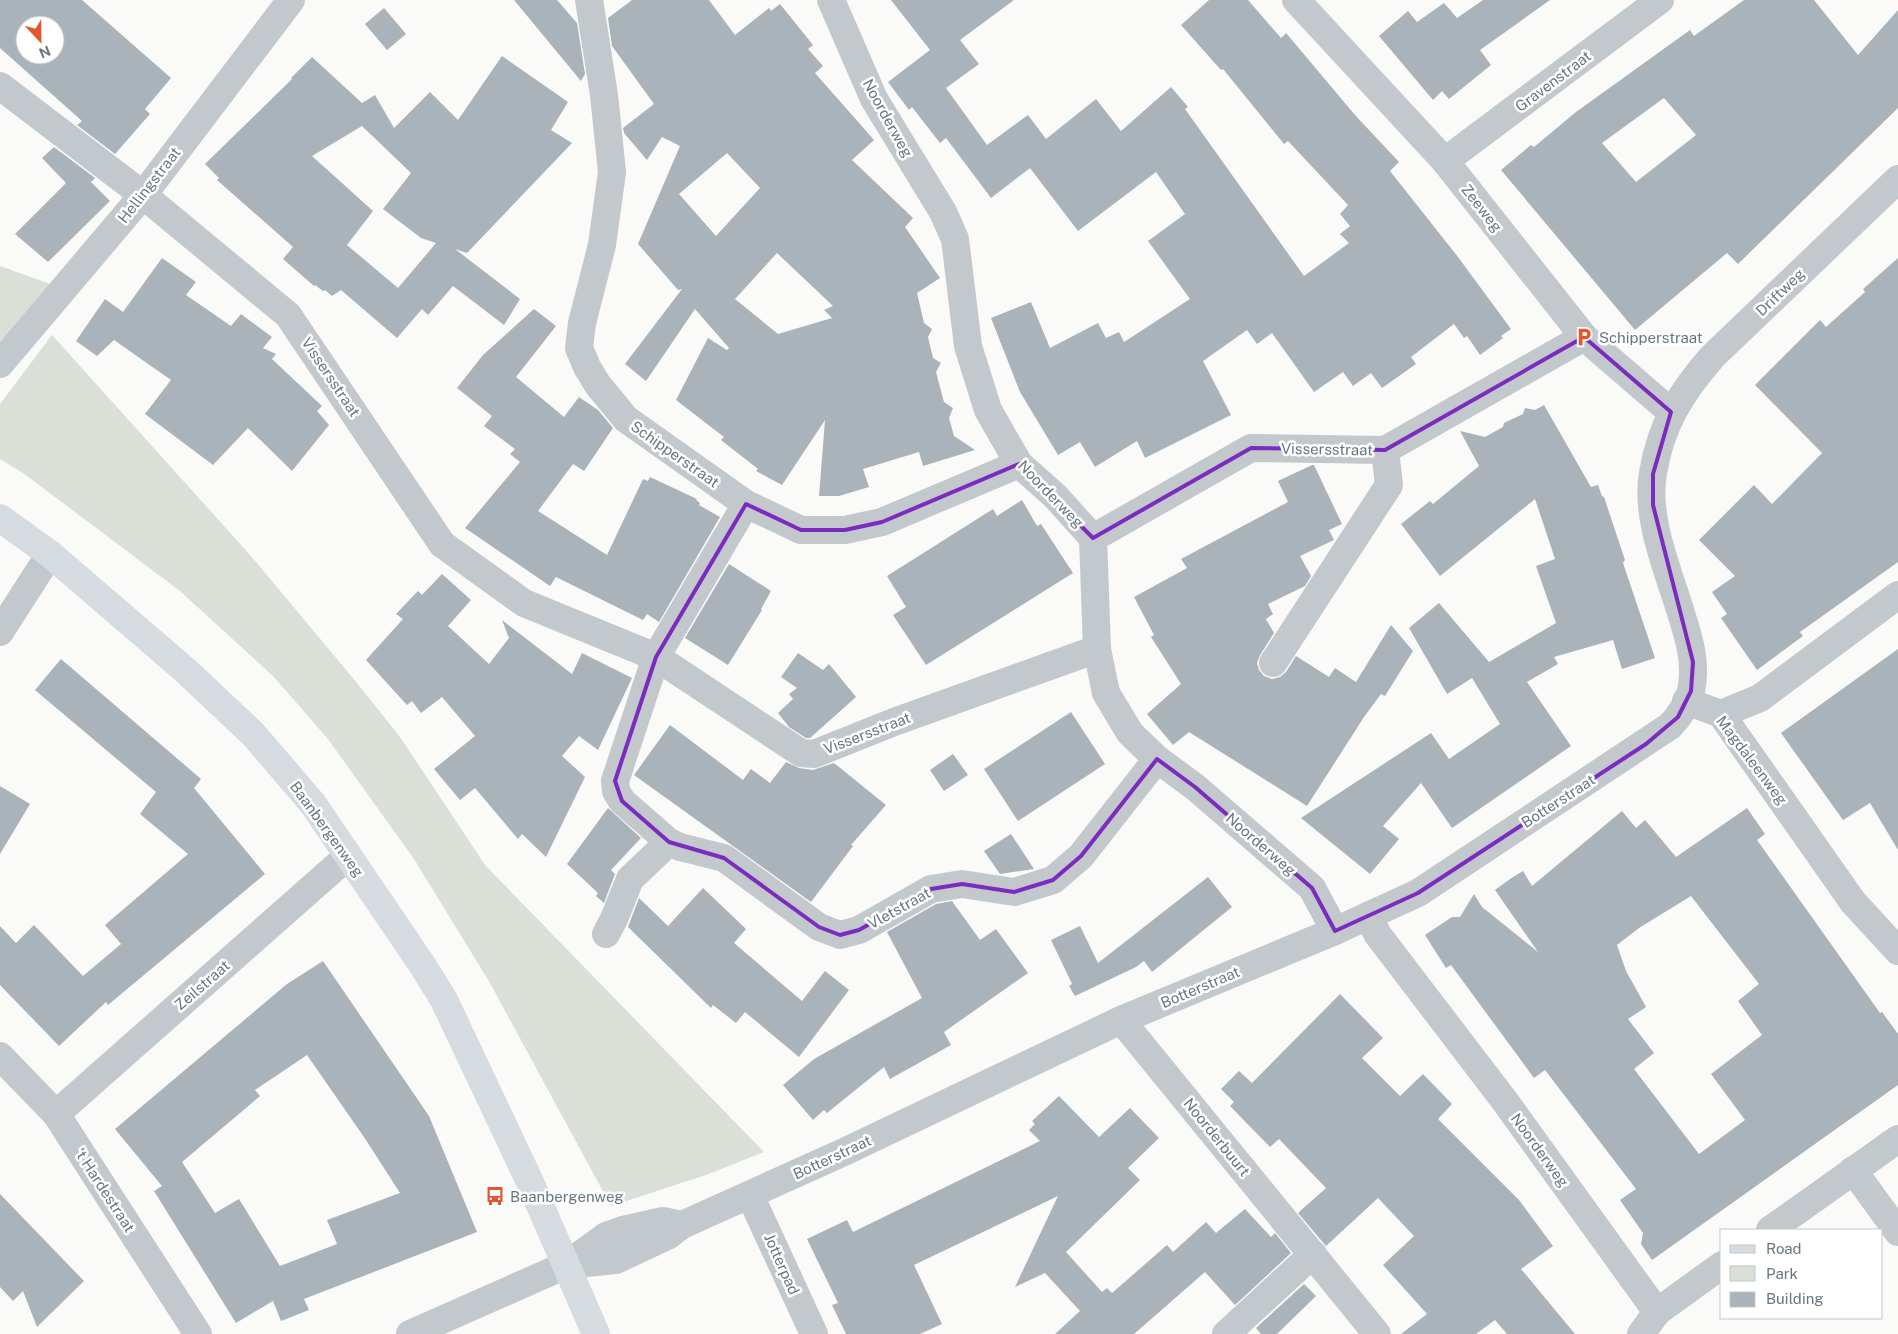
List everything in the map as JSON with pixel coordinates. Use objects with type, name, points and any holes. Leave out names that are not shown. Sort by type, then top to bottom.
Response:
[{"type":"main road","name":"Baanbergenweg","points":[[0,518],[50,554],[185,670],[253,734],[313,804],[444,1000],[530,1182],[596,1334]]},
{"type":"street","name":"Hellingstraat","points":[[0,364],[143,195],[291,0]]},
{"type":"street","name":"Schipperstraat","points":[[589,0],[604,95],[612,172],[602,245],[582,323],[580,348],[587,368],[598,385],[626,419],[746,504],[801,530],[845,530],[882,522],[1019,464]]},
{"type":"street","name":"Noorderweg","points":[[831,0],[874,99],[943,212],[955,239],[968,346],[988,410],[1019,464],[1055,496],[1093,538],[1097,648],[1106,692],[1130,733],[1156,759],[1196,786],[1312,888],[1335,931]]},
{"type":"street","name":"Zeeweg","points":[[1296,0],[1445,161],[1584,337],[1671,412]]},
{"type":"street","name":"Gravenstraat","points":[[1445,161],[1660,0]]},
{"type":"street","name":"Vissersstraat","points":[[0,86],[143,195],[288,315],[442,544],[524,603],[656,657],[800,753],[814,754],[894,722],[1097,648]]},
{"type":"street","name":"Driftweg","points":[[1671,412],[1690,383],[1712,357],[1898,179]]},
{"type":"street","name":"Vissersstraat","points":[[1093,538],[1251,448],[1385,450],[1584,337]]},
{"type":"street","points":[[1671,412],[1652,474],[1652,505],[1658,538],[1685,625],[1693,662],[1690,691],[1686,701]]},
{"type":"street","points":[[1274,663],[1388,484],[1385,450]]},
{"type":"street","points":[[656,657],[746,504]]},
{"type":"street","points":[[0,632],[50,554]]},
{"type":"street","points":[[1721,714],[1760,698],[1898,595]]},
{"type":"street","name":"Vletstraat","points":[[656,657],[615,781],[616,791],[622,801],[669,842],[680,847],[724,858],[818,927],[840,935],[859,930],[931,889],[962,884],[1014,892],[1053,880],[1081,856],[1156,759]]},
{"type":"street","name":"Magdaleenweg","points":[[1686,701],[1721,714],[1853,902],[1898,951]]},
{"type":"street","name":"Botterstraat","points":[[410,1334],[566,1265],[616,1260],[669,1235],[682,1225],[844,1152],[1121,1020],[1335,931],[1418,892],[1646,744],[1670,726],[1678,717],[1686,701]]},
{"type":"street","points":[[606,934],[614,920],[630,879],[669,842]]},
{"type":"street","name":"Zeilstraat","points":[[56,1114],[348,856]]},
{"type":"street","name":"Noorderweg","points":[[1368,916],[1378,936],[1504,1100],[1657,1312]]},
{"type":"street","name":"Noorderbuurt","points":[[1121,1020],[1377,1334]]},
{"type":"street","name":"'t Hardestraat","points":[[0,1056],[56,1114],[198,1334]]},
{"type":"street","points":[[1771,1229],[1898,1139]]},
{"type":"street","points":[[1853,1170],[1898,1232]]},
{"type":"street","name":"Jotterpad","points":[[750,1194],[814,1334]]},
{"type":"street","points":[[1226,1334],[1312,1254]]},
{"type":"street","points":[[1641,1334],[1657,1312],[1720,1266]]},
{"type":"highlighted area","points":[[1584,337],[1671,412],[1653,474],[1653,505],[1693,662],[1691,691],[1678,717],[1646,744],[1418,893],[1335,931],[1312,888],[1195,787],[1157,759],[1081,856],[1053,880],[1014,892],[962,884],[931,889],[859,930],[840,935],[819,927],[724,858],[669,842],[622,801],[615,781],[656,657],[746,504],[801,530],[845,530],[882,522],[1019,464],[1093,538],[1251,448],[1385,450]]},
{"type":"green space","points":[[0,266],[53,285],[0,346]]},
{"type":"green space","points":[[52,335],[251,556],[357,683],[400,737],[485,865],[764,1152],[706,1175],[611,1206],[490,983],[414,859],[328,739],[274,677],[180,591],[23,473],[0,459],[0,404]]},
{"type":"building","points":[[0,0],[82,0],[171,78],[145,109],[150,114],[115,154],[77,125],[82,121],[19,65],[65,65],[65,15],[15,15],[15,61],[0,48]]},
{"type":"building","points":[[514,0],[557,0],[577,23],[585,74],[581,81]]},
{"type":"building","points":[[632,0],[709,0],[735,35],[769,8],[771,11],[780,4],[813,45],[808,49],[823,66],[815,73],[874,140],[852,160],[913,218],[905,227],[940,278],[917,293],[924,323],[932,329],[928,337],[933,358],[941,363],[936,372],[944,402],[953,408],[949,418],[954,436],[975,450],[923,466],[919,452],[863,469],[869,487],[839,496],[819,496],[825,420],[782,485],[756,471],[758,469],[721,440],[724,437],[676,400],[708,338],[727,350],[729,348],[695,309],[646,381],[625,364],[682,289],[678,290],[638,244],[680,146],[662,137],[647,160],[624,133],[623,128],[654,104],[612,46],[608,18]],"holes":[[[727,153],[760,188],[716,236],[679,194]],[[777,253],[833,306],[824,310],[832,318],[778,334],[735,299]]]},
{"type":"building","points":[[891,0],[1014,0],[960,40],[979,64],[946,88],[987,145],[1028,115],[1046,139],[1096,99],[1121,131],[1171,87],[1188,107],[1185,109],[1304,276],[1349,243],[1340,234],[1350,226],[1340,214],[1348,205],[1288,141],[1284,144],[1223,69],[1221,70],[1181,25],[1209,0],[1248,0],[1281,38],[1286,33],[1355,115],[1399,162],[1390,171],[1458,257],[1511,329],[1501,336],[1503,338],[1480,355],[1467,336],[1464,338],[1454,324],[1411,357],[1416,364],[1382,388],[1371,373],[1353,386],[1343,372],[1314,392],[1272,333],[1257,344],[1247,330],[1203,361],[1231,415],[1145,458],[1137,441],[1095,467],[1080,442],[1058,455],[1020,392],[991,318],[1031,302],[1050,348],[1098,323],[1106,338],[1119,332],[1124,342],[1190,299],[1148,241],[1185,214],[1156,172],[1078,231],[1030,168],[991,198],[946,138],[940,143],[912,107],[909,110],[888,82],[930,50]]},
{"type":"building","points":[[1483,0],[1550,0],[1480,50],[1491,65],[1449,99],[1442,91],[1433,100],[1379,36],[1408,11],[1417,22],[1444,3],[1457,18]]},
{"type":"building","points":[[1744,0],[1814,0],[1858,55],[1898,10],[1898,108],[1738,264],[1727,253],[1635,330],[1501,170],[1531,145],[1534,147],[1576,112],[1690,30],[1694,36]],"holes":[[[1664,98],[1696,135],[1636,182],[1602,143]]]},
{"type":"building","points":[[384,8],[406,34],[387,50],[365,24]]},
{"type":"building","points":[[502,56],[568,102],[551,130],[572,143],[467,253],[455,249],[520,299],[504,325],[453,286],[428,315],[422,309],[397,338],[341,290],[332,296],[325,290],[323,291],[314,286],[283,259],[293,247],[217,180],[219,178],[205,164],[312,57],[362,103],[375,95],[394,128],[430,92],[458,120]],"holes":[[[362,126],[411,173],[383,209],[421,238],[436,243],[398,288],[347,245],[373,211],[312,156]]]},
{"type":"building","points":[[54,147],[95,178],[91,182],[110,201],[48,262],[15,234],[66,183],[42,158]]},
{"type":"building","points":[[162,258],[196,282],[186,295],[231,326],[241,314],[272,337],[263,348],[276,354],[272,359],[322,406],[317,411],[329,425],[292,471],[248,428],[213,465],[145,414],[171,380],[114,340],[97,356],[76,341],[105,299],[123,312]]},
{"type":"building","points":[[1898,258],[1898,562],[1800,632],[1803,636],[1757,670],[1721,618],[1727,614],[1712,592],[1735,576],[1699,540],[1754,485],[1772,504],[1822,453],[1755,385],[1820,320],[1826,327],[1865,292],[1863,289]]},
{"type":"building","points":[[534,309],[556,326],[516,377],[564,417],[579,397],[598,410],[613,428],[584,471],[573,464],[538,511],[607,555],[643,479],[648,481],[650,477],[697,499],[700,503],[699,505],[720,517],[659,622],[647,614],[643,620],[556,577],[550,586],[465,528],[520,462],[510,454],[515,449],[484,426],[492,416],[457,388],[483,355]]},
{"type":"building","points":[[1544,405],[1591,487],[1598,485],[1604,497],[1625,560],[1623,563],[1655,658],[1622,669],[1613,640],[1554,657],[1558,664],[1527,682],[1571,746],[1452,828],[1421,783],[1383,826],[1399,839],[1370,874],[1301,818],[1431,733],[1449,759],[1500,724],[1472,678],[1447,694],[1409,628],[1439,603],[1489,662],[1556,623],[1536,566],[1555,559],[1535,499],[1440,576],[1401,524],[1430,501],[1433,504],[1479,466],[1460,431],[1485,437],[1503,427],[1504,423],[1523,414],[1525,408],[1535,410]]},
{"type":"building","points":[[1314,465],[1342,524],[1329,530],[1334,540],[1300,556],[1311,576],[1305,586],[1268,604],[1273,614],[1266,619],[1274,633],[1260,655],[1257,663],[1259,670],[1264,676],[1272,679],[1280,677],[1286,672],[1296,656],[1329,677],[1335,668],[1356,682],[1391,625],[1413,651],[1385,696],[1381,694],[1364,717],[1307,806],[1189,732],[1173,745],[1147,714],[1181,684],[1151,637],[1154,635],[1134,597],[1187,568],[1181,559],[1288,502],[1278,481]]},
{"type":"building","points":[[1022,500],[1037,526],[1041,524],[1073,573],[926,665],[893,615],[906,607],[887,576],[993,509],[997,516]]},
{"type":"building","points":[[729,564],[771,591],[762,610],[728,665],[685,638]]},
{"type":"building","points":[[442,574],[471,600],[448,626],[489,664],[509,638],[502,620],[572,674],[582,653],[632,678],[598,750],[579,736],[562,756],[585,777],[546,857],[522,834],[518,839],[475,788],[460,800],[434,769],[475,736],[442,697],[421,713],[412,701],[407,705],[366,660],[403,619],[396,614],[418,591],[422,595]]},
{"type":"building","points":[[1898,649],[1898,850],[1870,803],[1843,820],[1781,733]]},
{"type":"building","points":[[798,653],[823,670],[829,664],[856,697],[810,738],[806,738],[789,727],[778,713],[793,699],[789,694],[797,688],[781,677]]},
{"type":"building","points":[[61,659],[201,779],[194,788],[265,874],[108,1005],[106,1002],[59,1046],[0,985],[0,926],[16,943],[34,925],[83,976],[121,944],[105,925],[188,854],[140,814],[156,792],[35,690]]},
{"type":"building","points":[[1071,712],[1105,764],[1018,821],[984,769]]},
{"type":"building","points":[[670,725],[743,780],[751,769],[770,783],[786,762],[799,768],[813,770],[834,763],[886,805],[851,845],[853,846],[811,902],[634,775]]},
{"type":"building","points":[[953,754],[968,775],[944,791],[930,770]]},
{"type":"building","points":[[0,786],[30,804],[0,854]]},
{"type":"building","points":[[608,808],[641,838],[611,870],[615,874],[604,903],[596,896],[598,893],[567,864]]},
{"type":"building","points":[[1747,808],[1765,834],[1757,840],[1880,1013],[1882,1012],[1898,1034],[1898,1085],[1652,1260],[1641,1244],[1643,1233],[1620,1200],[1636,1189],[1545,1070],[1534,1078],[1451,965],[1446,968],[1425,935],[1452,917],[1460,917],[1474,894],[1482,907],[1538,952],[1495,890],[1523,871],[1532,886],[1622,811],[1636,828],[1645,820],[1676,857]],"holes":[[[1691,896],[1759,984],[1738,1001],[1762,1035],[1711,1074],[1745,1120],[1699,1154],[1634,1069],[1654,1053],[1628,1019],[1646,1007],[1626,971],[1617,945],[1639,928]]]},
{"type":"building","points":[[1011,834],[1034,869],[1000,874],[984,851]]},
{"type":"building","points":[[1208,877],[1232,907],[1152,972],[1144,961],[1136,967],[1075,996],[1069,986],[1072,984],[1051,940],[1080,926],[1098,963]]},
{"type":"building","points":[[703,888],[746,929],[734,943],[802,1001],[825,971],[849,990],[799,1057],[745,1012],[736,1023],[713,1005],[711,1008],[628,927],[639,898],[668,926]]},
{"type":"building","points":[[952,901],[980,940],[996,929],[1028,973],[944,1032],[951,1045],[890,1079],[884,1067],[827,1113],[824,1110],[813,1120],[783,1085],[814,1059],[922,998],[887,932],[936,904]]},
{"type":"building","points":[[323,961],[429,1116],[477,1232],[304,1299],[309,1310],[281,1321],[273,1301],[236,1323],[154,1191],[162,1186],[115,1129],[287,984]],"holes":[[[307,1055],[400,1193],[327,1220],[337,1244],[280,1266],[239,1199],[215,1213],[182,1162],[260,1096],[255,1090]]]},
{"type":"building","points":[[1340,994],[1383,1038],[1362,1058],[1400,1096],[1423,1074],[1452,1104],[1438,1119],[1519,1200],[1553,1246],[1521,1269],[1575,1334],[1507,1334],[1495,1320],[1476,1334],[1401,1334],[1427,1314],[1383,1265],[1414,1236],[1378,1198],[1326,1246],[1298,1213],[1326,1188],[1279,1139],[1270,1147],[1230,1106],[1234,1102],[1221,1089],[1239,1071],[1252,1083]]},
{"type":"building","points":[[1059,1096],[1099,1137],[1130,1108],[1159,1138],[1128,1168],[1140,1180],[1066,1252],[1102,1292],[1107,1288],[1112,1293],[1167,1245],[1173,1252],[1206,1222],[1216,1233],[1245,1209],[1271,1237],[1275,1233],[1291,1253],[1235,1305],[1205,1272],[1134,1334],[1055,1334],[1080,1311],[1045,1273],[1015,1287],[1058,1196],[914,1265],[942,1324],[920,1334],[846,1334],[832,1305],[838,1303],[807,1239],[847,1220],[853,1232],[1040,1141],[1029,1130],[1035,1124],[1032,1121]]},
{"type":"building","points":[[0,1194],[84,1281],[37,1327],[23,1291],[13,1301],[0,1287]]},
{"type":"building","points":[[1304,1284],[1316,1296],[1277,1334],[1261,1334],[1256,1328]]},
{"type":"place","name":"Schipperstraat","points":[[1584,337]]},
{"type":"place","name":"Baanbergenweg","points":[[495,1196]]}]
